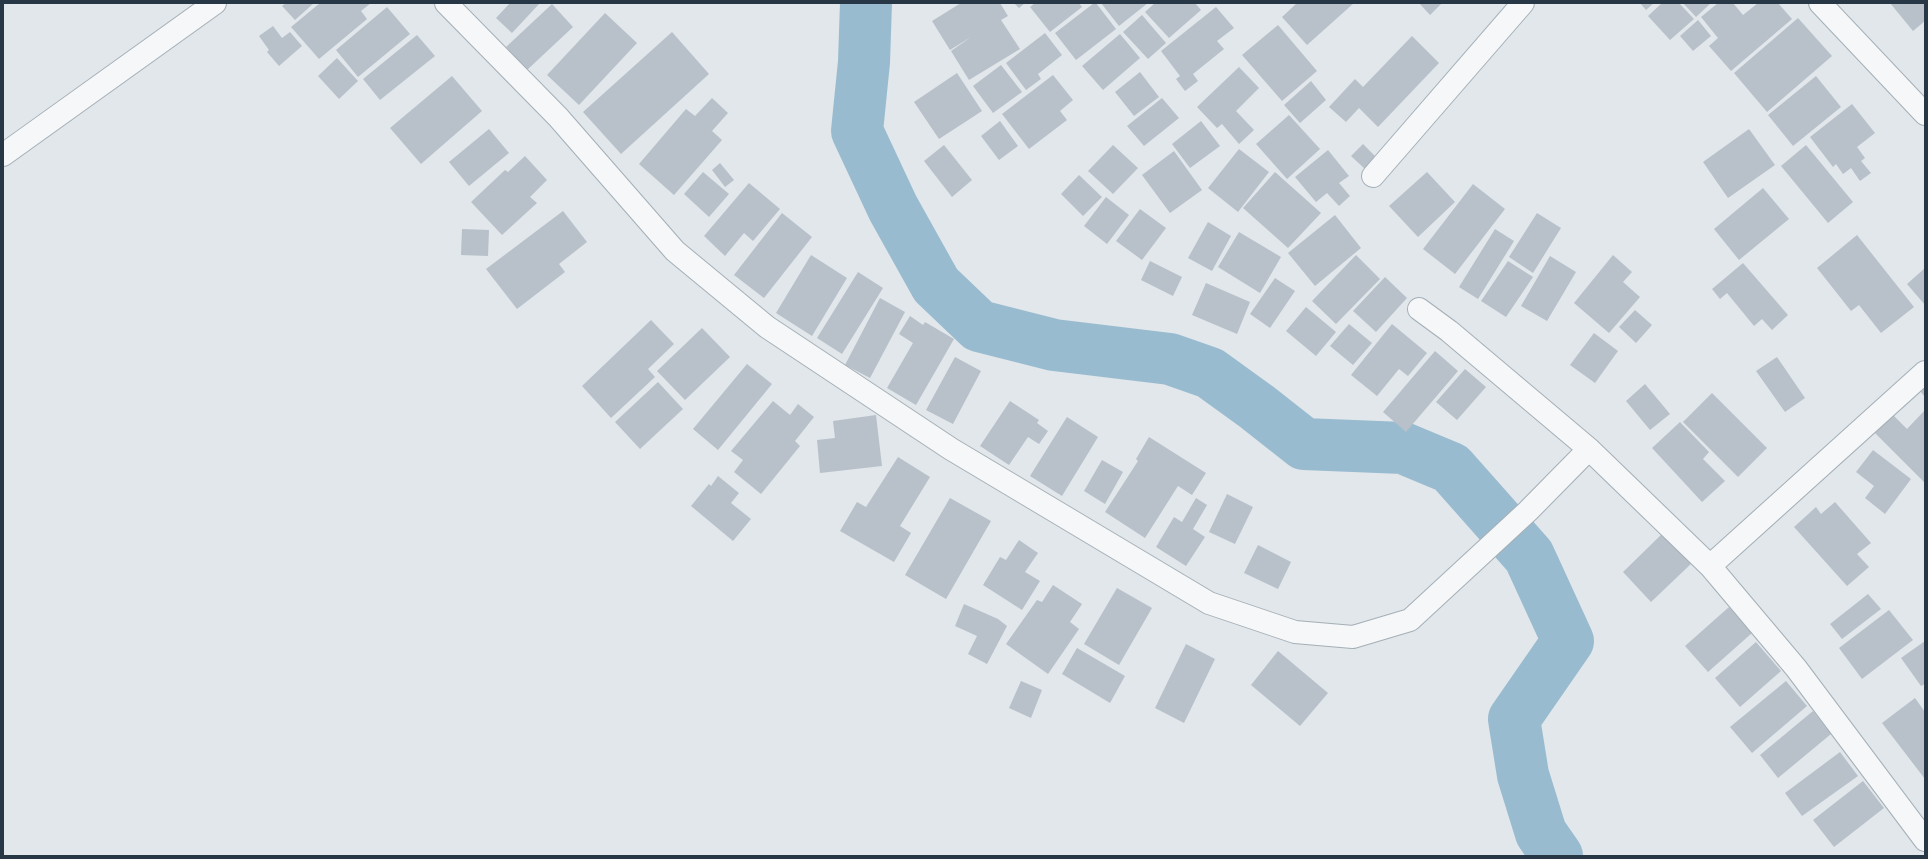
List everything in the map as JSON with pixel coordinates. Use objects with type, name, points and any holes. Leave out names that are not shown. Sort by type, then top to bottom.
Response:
[{"type":"street","points":[[3,155],[215,3]]},
{"type":"street","points":[[446,3],[558,117],[675,251],[767,327],[951,449],[1209,602],[1295,632],[1353,637],[1410,620],[1528,511],[1589,449]]},
{"type":"street","points":[[1373,176],[1523,3]]},
{"type":"street","points":[[1820,3],[1925,114]]},
{"type":"street","points":[[1419,309],[1449,331],[1589,449],[1710,566],[1796,668],[1925,840]]},
{"type":"street","points":[[1710,566],[1925,372]]},
{"type":"building","points":[[286,3],[314,3],[295,20],[282,6]]},
{"type":"building","points":[[320,3],[371,3],[361,11],[367,19],[319,59],[291,27]]},
{"type":"building","points":[[510,3],[540,3],[512,33],[496,18]]},
{"type":"building","points":[[961,3],[1000,3],[1008,16],[1001,20],[1020,49],[969,80],[951,51],[971,37],[950,50],[932,21]]},
{"type":"building","points":[[1014,3],[1025,3],[1019,8]]},
{"type":"building","points":[[1035,3],[1079,3],[1082,7],[1050,32],[1030,7]]},
{"type":"building","points":[[1096,3],[1116,29],[1076,60],[1055,33]]},
{"type":"building","points":[[1101,3],[1148,3],[1119,26]]},
{"type":"building","points":[[1155,3],[1195,3],[1201,10],[1169,38],[1145,12]]},
{"type":"building","points":[[1297,3],[1354,3],[1307,45],[1282,17]]},
{"type":"building","points":[[1419,3],[1442,3],[1430,15]]},
{"type":"building","points":[[1640,3],[1654,3],[1646,10]]},
{"type":"building","points":[[1662,3],[1679,3],[1694,19],[1670,40],[1648,16]]},
{"type":"building","points":[[1683,3],[1711,3],[1696,17]]},
{"type":"building","points":[[1718,3],[1733,3],[1743,15],[1758,3],[1778,3],[1792,19],[1731,71],[1709,46],[1718,38],[1701,17]]},
{"type":"building","points":[[1890,3],[1925,3],[1925,21],[1913,31]]},
{"type":"building","points":[[552,4],[573,27],[527,70],[506,47]]},
{"type":"building","points":[[387,7],[410,34],[358,77],[336,50]]},
{"type":"building","points":[[1216,7],[1234,28],[1217,41],[1224,49],[1193,74],[1198,81],[1185,91],[1176,79],[1180,76],[1161,51]]},
{"type":"building","points":[[605,13],[637,43],[579,105],[547,75]]},
{"type":"building","points":[[1142,15],[1166,43],[1148,59],[1123,32]]},
{"type":"building","points":[[1798,18],[1832,56],[1767,112],[1734,73]]},
{"type":"building","points":[[1698,20],[1711,36],[1693,51],[1680,36]]},
{"type":"building","points":[[1278,25],[1317,71],[1282,101],[1242,55]]},
{"type":"building","points":[[273,26],[282,38],[290,32],[302,46],[279,66],[267,52],[269,50],[259,36]]},
{"type":"building","points":[[672,32],[709,74],[621,154],[583,112]]},
{"type":"building","points":[[1045,33],[1062,55],[1038,74],[1041,79],[1026,90],[1006,63]]},
{"type":"building","points":[[1120,34],[1140,58],[1103,90],[1082,66]]},
{"type":"building","points":[[417,35],[435,56],[380,100],[363,79]]},
{"type":"building","points":[[1412,36],[1439,63],[1378,127],[1359,108],[1346,122],[1329,107],[1355,79],[1363,87]]},
{"type":"building","points":[[337,58],[358,81],[339,99],[318,76]]},
{"type":"building","points":[[1001,65],[1022,92],[993,113],[973,86]]},
{"type":"building","points":[[1239,67],[1259,88],[1236,111],[1254,130],[1239,144],[1222,124],[1217,128],[1197,107]]},
{"type":"building","points":[[1140,72],[1159,97],[1134,116],[1115,92]]},
{"type":"building","points":[[957,73],[982,111],[939,139],[914,102]]},
{"type":"building","points":[[1053,75],[1073,100],[1060,111],[1067,120],[1029,149],[1002,114]]},
{"type":"building","points":[[452,76],[482,111],[421,164],[390,128]]},
{"type":"building","points":[[1816,76],[1841,107],[1793,146],[1768,115]]},
{"type":"building","points":[[1311,81],[1326,100],[1300,123],[1284,105]]},
{"type":"building","points":[[712,98],[728,113],[712,131],[722,140],[674,195],[639,164],[686,109],[695,116]]},
{"type":"building","points":[[1162,98],[1179,118],[1144,146],[1127,126]]},
{"type":"building","points":[[1852,104],[1875,133],[1857,147],[1865,158],[1861,161],[1871,173],[1860,181],[1851,168],[1843,174],[1836,164],[1833,167],[1810,137]]},
{"type":"building","points":[[1289,115],[1320,149],[1287,179],[1256,144]]},
{"type":"building","points":[[1000,121],[1018,146],[999,160],[981,136]]},
{"type":"building","points":[[1201,121],[1220,146],[1190,168],[1172,144]]},
{"type":"building","points":[[489,129],[509,153],[469,186],[449,162]]},
{"type":"building","points":[[1749,129],[1775,165],[1728,198],[1703,162]]},
{"type":"building","points":[[1363,144],[1376,157],[1365,169],[1351,156]]},
{"type":"building","points":[[944,145],[972,180],[952,197],[924,161]]},
{"type":"building","points":[[1113,145],[1138,168],[1113,194],[1088,171]]},
{"type":"building","points":[[1806,145],[1853,202],[1828,223],[1781,166]]},
{"type":"building","points":[[1239,149],[1269,172],[1238,212],[1208,188]]},
{"type":"building","points":[[1328,150],[1349,176],[1339,183],[1350,196],[1339,206],[1327,193],[1316,202],[1295,177]]},
{"type":"building","points":[[1174,151],[1202,190],[1170,213],[1142,175]]},
{"type":"building","points":[[525,156],[547,180],[530,197],[537,203],[502,235],[471,202],[505,170],[508,172]]},
{"type":"building","points":[[720,163],[734,180],[725,187],[712,170]]},
{"type":"building","points":[[703,172],[729,194],[709,217],[684,194]]},
{"type":"building","points":[[1275,172],[1321,213],[1288,248],[1243,208]]},
{"type":"building","points":[[1427,172],[1455,202],[1418,237],[1389,206]]},
{"type":"building","points":[[1079,175],[1102,197],[1083,216],[1061,194]]},
{"type":"building","points":[[749,183],[780,209],[753,241],[744,233],[725,256],[704,236]]},
{"type":"building","points":[[1473,184],[1505,209],[1455,274],[1423,249]]},
{"type":"building","points":[[1763,188],[1789,219],[1739,260],[1714,229]]},
{"type":"building","points":[[1106,197],[1129,215],[1107,244],[1084,226]]},
{"type":"building","points":[[1140,209],[1166,228],[1142,260],[1116,241]]},
{"type":"building","points":[[563,211],[587,242],[559,264],[565,272],[517,309],[486,269]]},
{"type":"building","points":[[782,213],[812,237],[764,298],[734,275]]},
{"type":"building","points":[[1537,213],[1561,228],[1533,273],[1509,257]]},
{"type":"building","points":[[1335,215],[1361,248],[1315,286],[1288,253]]},
{"type":"building","points":[[1208,222],[1231,236],[1212,271],[1188,258]]},
{"type":"building","points":[[462,229],[489,230],[488,256],[461,255]]},
{"type":"building","points":[[1495,229],[1514,241],[1478,299],[1459,287]]},
{"type":"building","points":[[1239,232],[1281,257],[1260,293],[1218,267]]},
{"type":"building","points":[[1857,235],[1914,307],[1881,333],[1859,305],[1851,311],[1817,268]]},
{"type":"building","points":[[811,255],[847,278],[812,336],[776,313]]},
{"type":"building","points":[[1356,255],[1380,279],[1336,324],[1312,301]]},
{"type":"building","points":[[1613,255],[1632,272],[1623,282],[1640,297],[1609,333],[1574,303]]},
{"type":"building","points":[[1550,256],[1576,272],[1547,321],[1521,306]]},
{"type":"building","points":[[1150,261],[1182,277],[1173,296],[1141,280]]},
{"type":"building","points":[[1508,261],[1533,277],[1506,317],[1481,301]]},
{"type":"building","points":[[1743,263],[1788,315],[1772,330],[1762,319],[1754,326],[1727,293],[1720,299],[1712,289]]},
{"type":"building","points":[[1925,268],[1925,305],[1907,284]]},
{"type":"building","points":[[858,272],[883,288],[842,354],[817,338]]},
{"type":"building","points":[[1385,277],[1407,298],[1376,332],[1353,311]]},
{"type":"building","points":[[1275,278],[1295,291],[1270,328],[1250,314]]},
{"type":"building","points":[[1206,283],[1250,302],[1237,334],[1192,315]]},
{"type":"building","points":[[880,298],[905,312],[870,378],[845,365]]},
{"type":"building","points":[[1306,307],[1336,332],[1316,356],[1286,331]]},
{"type":"building","points":[[1635,310],[1652,325],[1636,343],[1619,327]]},
{"type":"building","points":[[910,316],[923,325],[925,322],[954,339],[916,405],[887,388],[913,343],[899,334]]},
{"type":"building","points":[[651,320],[674,344],[648,369],[655,377],[611,418],[582,386]]},
{"type":"building","points":[[1349,324],[1372,343],[1353,365],[1330,346]]},
{"type":"building","points":[[1392,324],[1427,353],[1408,376],[1399,369],[1377,396],[1351,375]]},
{"type":"building","points":[[702,328],[730,357],[685,400],[657,371]]},
{"type":"building","points":[[1594,333],[1618,351],[1595,383],[1570,365]]},
{"type":"building","points":[[1435,351],[1458,371],[1406,432],[1383,412]]},
{"type":"building","points":[[955,357],[981,371],[953,424],[926,410]]},
{"type":"building","points":[[1777,357],[1805,398],[1785,412],[1756,371]]},
{"type":"building","points":[[747,364],[772,384],[718,450],[693,429]]},
{"type":"building","points":[[1465,369],[1486,387],[1457,420],[1436,402]]},
{"type":"building","points":[[658,382],[683,409],[640,449],[615,422]]},
{"type":"building","points":[[1645,384],[1670,414],[1650,430],[1626,401]]},
{"type":"building","points":[[1925,386],[1925,397],[1920,391]]},
{"type":"building","points":[[1712,393],[1767,448],[1738,477],[1683,422]]},
{"type":"building","points":[[773,401],[790,415],[798,404],[814,417],[795,441],[800,446],[761,494],[734,472],[743,460],[731,451]]},
{"type":"building","points":[[1010,401],[1039,420],[1037,423],[1048,431],[1039,444],[1028,437],[1009,465],[980,446]]},
{"type":"building","points":[[1925,410],[1925,483],[1872,430],[1890,412],[1907,429]]},
{"type":"building","points":[[876,415],[882,466],[820,473],[817,440],[835,438],[833,421]]},
{"type":"building","points":[[1067,417],[1098,437],[1062,496],[1030,476]]},
{"type":"building","points":[[1680,422],[1709,452],[1703,459],[1725,481],[1702,502],[1652,448]]},
{"type":"building","points":[[1149,437],[1206,473],[1192,495],[1178,486],[1145,538],[1105,512],[1138,461],[1136,459]]},
{"type":"building","points":[[1873,450],[1911,479],[1885,514],[1865,498],[1874,486],[1856,472]]},
{"type":"building","points":[[898,457],[930,477],[900,526],[911,533],[894,562],[840,531],[857,502],[866,507]]},
{"type":"building","points":[[1102,460],[1123,472],[1105,504],[1084,491]]},
{"type":"building","points":[[718,476],[739,493],[731,503],[751,519],[733,541],[691,506],[709,484],[711,486]]},
{"type":"building","points":[[1227,494],[1253,507],[1235,544],[1209,532]]},
{"type":"building","points":[[950,498],[991,521],[946,599],[905,575]]},
{"type":"building","points":[[1196,498],[1207,505],[1193,529],[1205,537],[1186,566],[1156,547],[1174,517],[1182,522]]},
{"type":"building","points":[[1835,502],[1871,543],[1857,554],[1869,567],[1847,586],[1794,527],[1816,507],[1821,514]]},
{"type":"building","points":[[1664,532],[1693,562],[1651,602],[1623,572]]},
{"type":"building","points":[[1019,540],[1038,553],[1025,572],[1040,581],[1022,610],[983,585],[1000,557],[1006,560]]},
{"type":"building","points":[[1258,545],[1291,562],[1278,589],[1244,573]]},
{"type":"building","points":[[1053,585],[1082,604],[1070,622],[1079,629],[1048,674],[1006,644],[1037,600],[1042,602]]},
{"type":"building","points":[[1117,588],[1152,608],[1119,665],[1084,644]]},
{"type":"building","points":[[1868,594],[1881,609],[1842,639],[1830,624]]},
{"type":"building","points":[[964,604],[998,619],[1007,626],[987,664],[968,654],[977,636],[955,626]]},
{"type":"building","points":[[1729,607],[1752,633],[1708,672],[1685,646]]},
{"type":"building","points":[[1889,610],[1913,640],[1862,679],[1839,648]]},
{"type":"building","points":[[1925,641],[1925,684],[1921,686],[1901,658]]},
{"type":"building","points":[[1756,642],[1781,671],[1740,707],[1715,678]]},
{"type":"building","points":[[1186,644],[1215,659],[1184,723],[1155,708]]},
{"type":"building","points":[[1077,648],[1125,676],[1110,703],[1062,674]]},
{"type":"building","points":[[1278,651],[1328,693],[1300,726],[1251,685]]},
{"type":"building","points":[[1021,681],[1042,690],[1031,718],[1009,708]]},
{"type":"building","points":[[1786,681],[1807,706],[1752,753],[1730,727]]},
{"type":"building","points":[[1915,698],[1925,712],[1925,779],[1882,723]]},
{"type":"building","points":[[1813,711],[1831,734],[1778,778],[1760,755]]},
{"type":"building","points":[[1840,752],[1858,776],[1802,816],[1785,793]]},
{"type":"building","points":[[1863,781],[1884,808],[1834,847],[1813,820]]},
{"type":"waterway","points":[[866,3],[864,62],[857,131],[893,208],[936,285],[979,326],[1054,345],[1170,359],[1210,373],[1304,444],[1403,448],[1451,468],[1529,556],[1568,641],[1514,719],[1523,775],[1541,833],[1557,856]]}]
